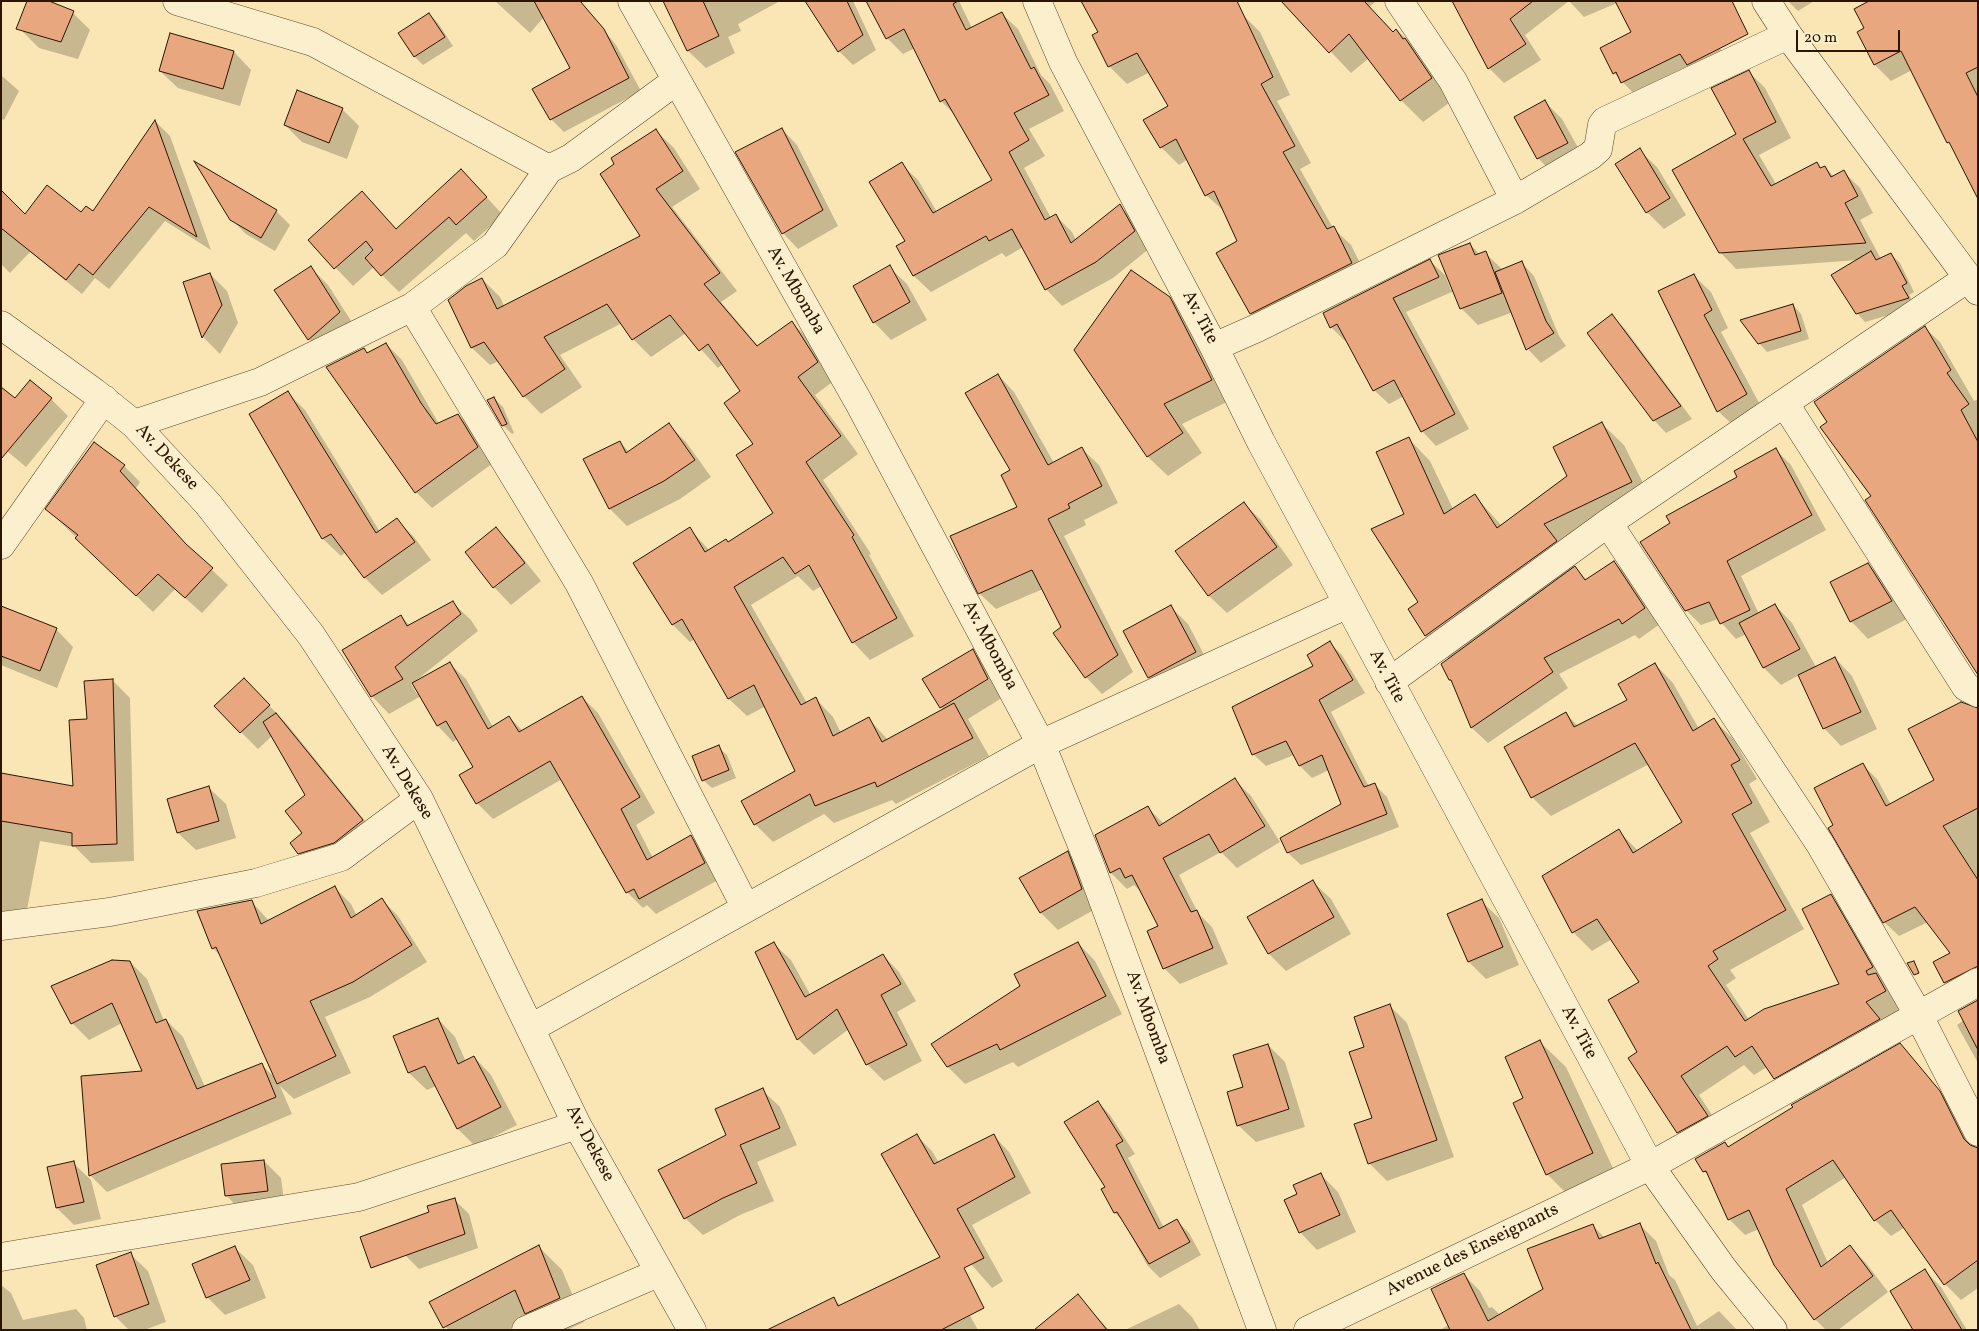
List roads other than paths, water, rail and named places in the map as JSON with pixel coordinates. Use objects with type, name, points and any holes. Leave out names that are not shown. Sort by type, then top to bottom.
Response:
[{"type":"street","points":[[176,1],[313,42],[549,169]]},
{"type":"street","name":"Av. Mbomba","points":[[632,1],[858,401],[1041,744],[1090,865],[1262,1330]]},
{"type":"street","name":"Av. Tite","points":[[1037,1],[1063,62],[1644,1169],[1774,1330]]},
{"type":"street","points":[[1399,1],[1453,81],[1515,200]]},
{"type":"street","points":[[1388,682],[1608,524],[1785,404],[1973,284],[1788,34],[1766,1]]},
{"type":"street","points":[[1214,347],[1257,328],[1515,200],[1590,156],[1598,149],[1602,125],[1605,121],[1788,34]]},
{"type":"street","points":[[134,424],[260,382],[412,307],[495,245],[549,169],[571,158],[676,81]]},
{"type":"street","points":[[412,307],[579,583],[746,908]]},
{"type":"street","name":"Av. Dekese","points":[[1,325],[134,424],[208,504],[311,635],[418,799],[578,1125],[658,1273],[692,1330]]},
{"type":"street","points":[[1,545],[104,400]]},
{"type":"street","points":[[1785,404],[1966,687],[1978,693]]},
{"type":"street","points":[[1608,524],[1820,844],[1918,1014],[1978,1132]]},
{"type":"street","points":[[531,1028],[1041,744],[1348,604]]},
{"type":"street","points":[[1,926],[110,912],[256,883],[341,857],[418,799]]},
{"type":"street","name":"Avenue des Enseignants","points":[[1308,1330],[1644,1169],[1978,982]]},
{"type":"street","points":[[1,1257],[359,1197],[578,1125]]},
{"type":"street","points":[[526,1330],[658,1273]]}]
